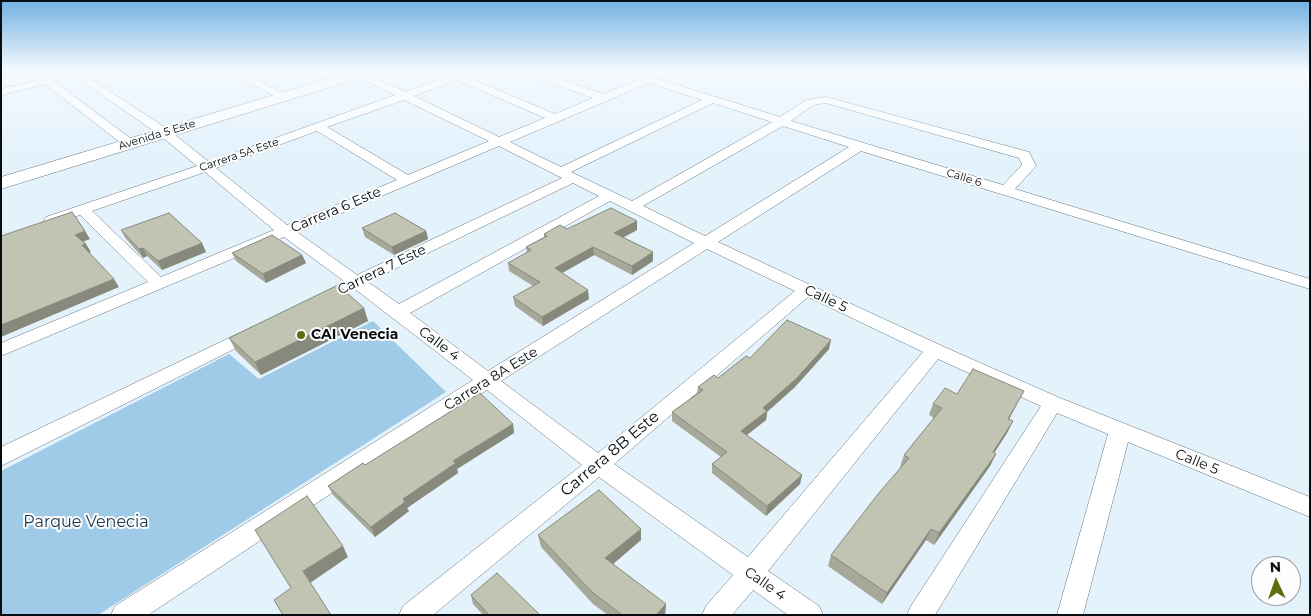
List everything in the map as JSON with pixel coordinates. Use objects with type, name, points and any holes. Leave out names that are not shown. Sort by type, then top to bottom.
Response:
[{"type":"main road","name":"Avenida 5 Este","points":[[1,182],[275,99]]},
{"type":"street","points":[[70,99],[130,144]]},
{"type":"street","points":[[74,102],[87,99]]},
{"type":"street","name":"Calle 4","points":[[112,99],[165,133],[285,231],[398,312],[598,465],[810,615]]},
{"type":"street","name":"Carrera 5A Este","points":[[37,224],[207,167],[394,99]]},
{"type":"street","name":"Calle 5","points":[[412,99],[707,243],[935,350],[1053,402],[1310,507]]},
{"type":"street","points":[[510,99],[555,118]]},
{"type":"street","name":"Carrera 6 Este","points":[[1,350],[601,99]]},
{"type":"street","name":"Calle 6","points":[[713,99],[859,146],[1310,284]]},
{"type":"street","name":"Carrera 7 Este","points":[[328,295],[569,174],[713,99]]},
{"type":"street","points":[[633,206],[783,121],[810,102],[826,100],[1024,155],[1029,166],[1006,190]]},
{"type":"street","points":[[94,117],[127,108]]},
{"type":"street","points":[[318,127],[407,180]]},
{"type":"street","name":"Carrera 8A Este","points":[[124,615],[488,380],[859,146]]},
{"type":"street","points":[[398,312],[610,195]]},
{"type":"street","points":[[82,209],[159,284]]},
{"type":"street","name":"Carrera 8B Este","points":[[412,615],[598,465],[806,290]]},
{"type":"street","points":[[1,457],[266,326]]},
{"type":"street","points":[[714,615],[935,350]]},
{"type":"street","points":[[920,615],[1053,402]]},
{"type":"street","points":[[1070,615],[1120,430]]},
{"type":"green space","name":"Parque Venecia","points":[[373,321],[446,392],[98,615],[1,615],[1,471],[229,354],[259,379]]},
{"type":"building","points":[[611,208],[637,221],[614,233],[653,252],[632,266],[593,247],[555,268],[588,290],[542,317],[513,297],[540,282],[508,263],[531,250],[526,247],[547,236],[544,234],[560,225],[567,229]]},
{"type":"building","points":[[72,212],[85,231],[75,235],[86,244],[82,245],[114,279],[1,325],[1,236]]},
{"type":"building","points":[[169,213],[202,243],[158,261],[143,248],[139,249],[121,230]]},
{"type":"building","points":[[395,213],[426,231],[392,247],[362,228]]},
{"type":"building","points":[[272,235],[302,255],[263,274],[232,253]]},
{"type":"building","points":[[338,285],[364,308],[255,362],[229,338]]},
{"type":"building","points":[[787,320],[831,340],[797,378],[763,408],[767,411],[741,431],[802,475],[767,506],[712,464],[727,452],[672,412],[703,390],[698,387],[714,375],[718,378],[746,356],[750,358]]},
{"type":"building","points":[[973,369],[1024,391],[1008,419],[1013,421],[993,452],[996,454],[939,533],[931,529],[887,593],[831,555],[878,494],[909,458],[904,455],[942,408],[933,404],[945,388],[957,394]]},
{"type":"building","points":[[480,393],[513,424],[453,461],[456,463],[403,499],[405,502],[371,527],[328,486],[363,463],[365,465]]},
{"type":"building","points":[[599,490],[641,529],[605,558],[666,604],[656,615],[622,615],[592,592],[538,535]]},
{"type":"building","points":[[307,496],[343,546],[303,571],[331,615],[283,615],[274,600],[291,588],[255,530]]},
{"type":"building","points":[[497,573],[540,615],[489,615],[471,595]]},
{"type":"place","name":"CAI Venecia","points":[[301,335]]}]
